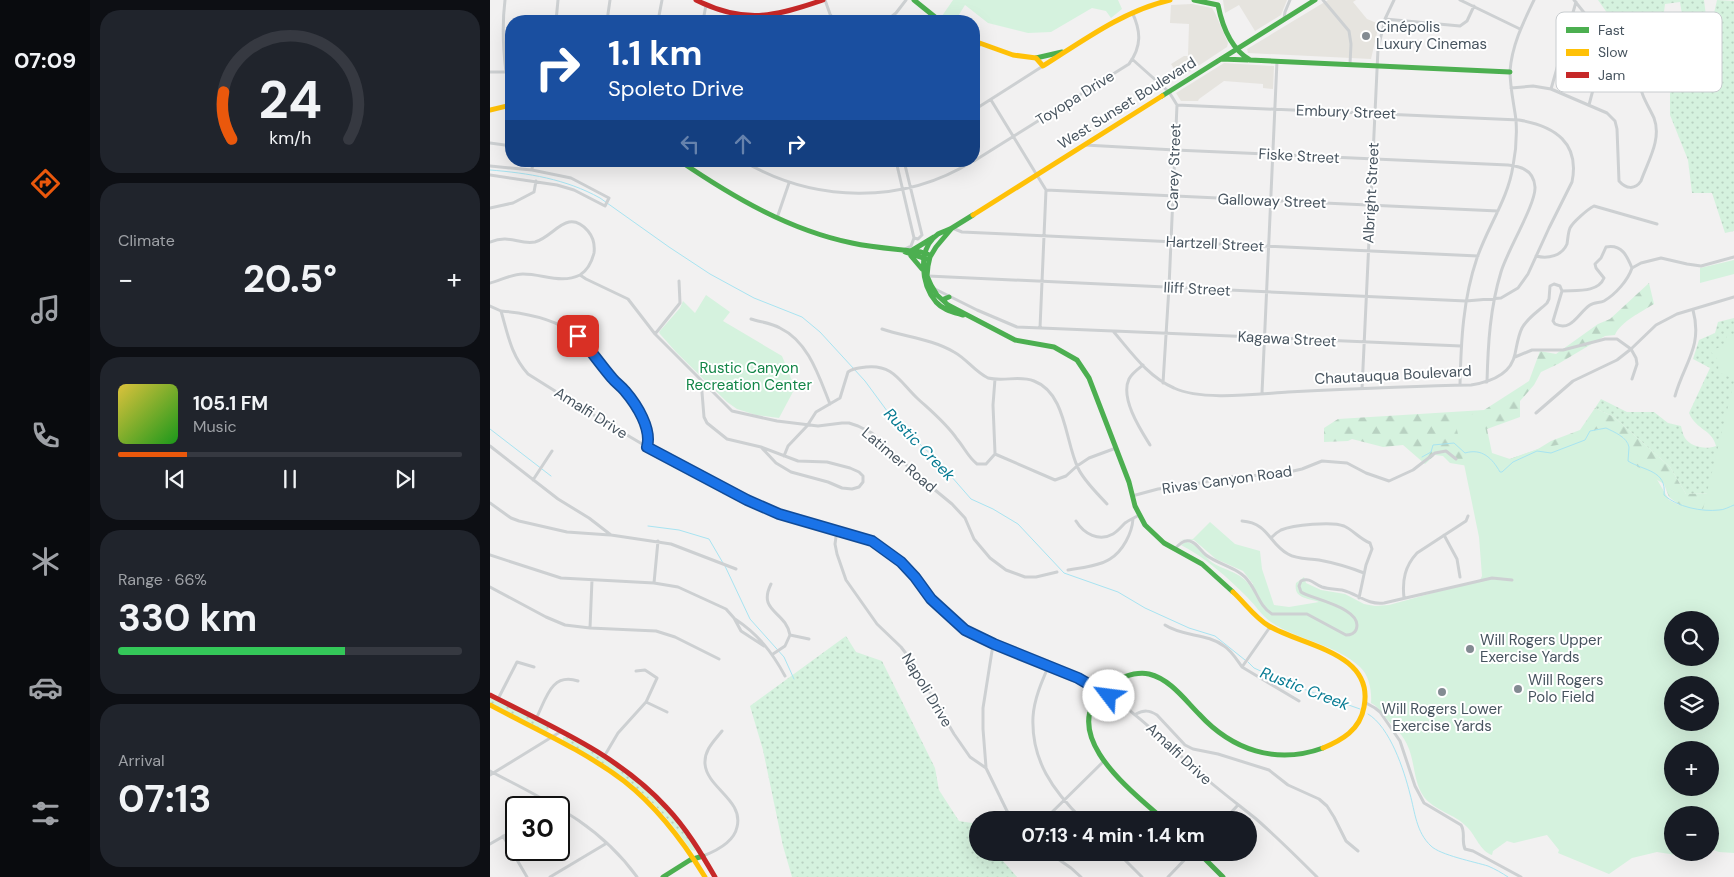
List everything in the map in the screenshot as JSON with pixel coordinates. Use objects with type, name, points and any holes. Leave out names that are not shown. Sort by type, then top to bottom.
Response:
[{"type":"main road","points":[[696,0],[736,15]]},
{"type":"main road","points":[[777,15],[824,0]]},
{"type":"main road","points":[[914,0],[933,15]]},
{"type":"main road","points":[[1036,58],[1043,66],[1132,12],[1152,3],[1170,0]]},
{"type":"main road","points":[[1194,0],[1219,2],[1224,26],[1243,56],[1250,60]]},
{"type":"main road","name":"West Sunset Boulevard","points":[[927,257],[952,228],[1315,0]]},
{"type":"main road","points":[[980,44],[1013,55],[1036,58],[1066,52]]},
{"type":"main road","points":[[1220,59],[1510,72]]},
{"type":"main road","points":[[490,110],[505,106]]},
{"type":"main road","points":[[689,167],[730,194],[777,219],[832,238],[902,250],[927,257]]},
{"type":"main road","name":"West Sunset Boulevard","points":[[927,257],[935,237],[945,230],[952,228]]},
{"type":"main road","points":[[910,252],[935,237]]},
{"type":"main road","points":[[910,252],[923,270]]},
{"type":"main road","points":[[927,257],[923,270],[924,282],[935,300],[950,312],[965,315]]},
{"type":"main road","points":[[927,257],[928,276],[933,288],[941,300],[948,305],[1015,340],[1054,347],[1077,360],[1089,378],[1139,515],[1150,531],[1164,543],[1202,564],[1240,598],[1260,620],[1270,627],[1345,660],[1361,678],[1366,702],[1360,719],[1348,734],[1314,751],[1303,755],[1290,756],[1255,750],[1226,739],[1206,723],[1174,686],[1157,676],[1129,674],[1112,683],[1101,691],[1091,710],[1089,726],[1091,741],[1104,761],[1155,811]]},
{"type":"main road","points":[[948,305],[944,299],[949,297]]},
{"type":"main road","points":[[490,695],[605,755],[636,778],[660,800],[687,831],[715,877]]},
{"type":"main road","points":[[490,706],[606,767],[633,787],[667,820],[705,877]]},
{"type":"main road","points":[[663,877],[694,859],[703,856]]},
{"type":"main road","points":[[1207,861],[1222,877]]},
{"type":"street","points":[[505,0],[503,42],[505,62]]},
{"type":"street","points":[[557,15],[558,0]]},
{"type":"street","points":[[608,15],[610,0]]},
{"type":"street","points":[[659,15],[662,0]]},
{"type":"street","points":[[824,0],[832,15]]},
{"type":"street","points":[[894,15],[906,0]]},
{"type":"street","points":[[1284,18],[1290,0]]},
{"type":"street","points":[[1323,0],[1350,34],[1350,64]]},
{"type":"street","name":"Albright Street","points":[[1362,388],[1377,65],[1379,41],[1385,19],[1394,0]]},
{"type":"street","points":[[1460,0],[1520,29]]},
{"type":"street","points":[[1460,385],[1461,346],[1466,301],[1478,256],[1506,193],[1513,165],[1516,144],[1516,120],[1510,72],[1520,29],[1534,0]]},
{"type":"street","points":[[1575,1],[1584,12]]},
{"type":"street","points":[[704,15],[706,5]]},
{"type":"street","points":[[1385,19],[1460,26],[1467,21],[1474,6]]},
{"type":"street","points":[[1132,12],[1140,36],[1138,48],[1132,59]]},
{"type":"street","name":"Carey Street","points":[[1132,59],[1169,92],[1177,105],[1167,334],[1163,383]]},
{"type":"street","name":"Toyopa Drive","points":[[980,157],[1129,64],[1132,59]]},
{"type":"street","points":[[1262,393],[1277,61]]},
{"type":"street","points":[[980,106],[1043,66]]},
{"type":"street","points":[[1551,89],[1556,71]]},
{"type":"street","points":[[490,72],[505,72]]},
{"type":"street","points":[[1511,88],[1533,86],[1556,91]]},
{"type":"street","points":[[1558,92],[1607,113],[1615,122],[1618,136],[1619,180],[1626,187],[1632,188],[1638,186],[1654,146],[1657,132],[1654,118],[1642,92]]},
{"type":"street","points":[[1589,105],[1592,92]]},
{"type":"street","points":[[991,100],[1046,190],[1040,328]]},
{"type":"street","name":"Embury Street","points":[[1177,105],[1516,120],[1535,124],[1555,133],[1570,148],[1574,158],[1575,170],[1572,182],[1528,274],[1518,288],[1501,298],[1493,300]]},
{"type":"street","points":[[490,144],[505,145]]},
{"type":"street","name":"Fiske Street","points":[[1084,145],[1513,165]]},
{"type":"street","points":[[1486,382],[1493,300],[1501,270],[1535,189],[1534,181],[1528,172],[1513,165]]},
{"type":"street","points":[[490,166],[532,170],[571,178],[609,198],[606,203],[574,190],[536,181],[490,175]]},
{"type":"street","name":"Toyopa Drive","points":[[755,167],[789,183],[821,191],[842,194],[880,194],[910,188],[944,177],[963,167]]},
{"type":"street","points":[[897,167],[914,238],[911,246],[902,250]]},
{"type":"street","points":[[905,167],[922,235],[928,238],[935,237]]},
{"type":"street","points":[[490,208],[518,201],[534,192],[536,181]]},
{"type":"street","points":[[777,219],[789,183]]},
{"type":"street","name":"Galloway Street","points":[[1046,190],[1498,211]]},
{"type":"street","points":[[1536,256],[1543,258],[1559,253],[1567,242],[1571,226],[1594,206],[1657,224]]},
{"type":"street","points":[[490,242],[507,238],[535,242],[546,237],[561,224],[568,223],[583,226],[591,235],[594,247],[591,263],[580,274],[560,279],[524,274],[490,282]]},
{"type":"street","name":"Hartzell Street","points":[[952,228],[962,232],[1478,256]]},
{"type":"street","points":[[914,238],[918,239],[922,235]]},
{"type":"street","points":[[1613,246],[1623,251],[1632,268],[1630,275],[1606,300],[1590,305],[1570,324],[1558,326],[1555,324],[1553,317],[1562,291],[1585,290],[1599,285],[1604,278],[1595,264],[1601,258],[1606,247],[1613,246]]},
{"type":"street","points":[[1632,268],[1641,263],[1661,258],[1701,266],[1734,257]]},
{"type":"street","name":"Latimer Road","points":[[580,274],[586,279],[628,299],[655,334],[732,411],[777,421],[818,426],[849,423],[872,433],[918,476],[952,504],[964,518],[974,539],[990,558],[1025,578],[1058,572]]},
{"type":"street","name":"Iliff Street","points":[[928,276],[1466,301],[1493,300]]},
{"type":"street","points":[[655,334],[680,303],[679,281]]},
{"type":"street","name":"Chautauqua Boulevard","points":[[1113,331],[1150,373],[1163,383],[1192,394],[1460,385],[1486,382],[1502,375],[1508,369],[1514,357],[1519,334],[1524,325],[1550,299],[1550,286],[1557,284],[1562,291]]},
{"type":"street","points":[[933,288],[1009,325],[1022,328],[1113,331]]},
{"type":"street","points":[[1536,413],[1573,381],[1617,360],[1656,325],[1677,314],[1734,297]]},
{"type":"street","points":[[490,306],[501,311],[534,315],[563,327],[578,336],[633,401],[645,426],[648,437],[647,447]]},
{"type":"street","points":[[1675,396],[1690,358],[1697,332],[1693,310]]},
{"type":"street","name":"Amalfi Drive","points":[[501,311],[516,360],[528,374],[647,447],[772,511],[868,539],[884,549],[901,562],[931,599],[960,626],[994,644],[1078,678],[1136,714],[1195,769],[1262,824],[1318,877]]},
{"type":"street","points":[[750,319],[775,325],[792,336],[808,353],[814,363],[830,404]]},
{"type":"street","points":[[882,329],[945,347],[960,356],[984,376],[995,379],[1018,377],[1041,384],[1049,391],[1058,404],[1080,472],[1107,504]]},
{"type":"street","name":"Kagawa Street","points":[[1113,331],[1461,346]]},
{"type":"street","points":[[1514,357],[1532,350],[1564,350],[1611,339],[1621,341],[1631,349],[1636,358],[1637,364],[1632,380]]},
{"type":"street","points":[[1142,365],[1130,377],[1127,395],[1132,414],[1150,445]]},
{"type":"street","points":[[784,456],[788,446],[816,412],[840,398],[847,375],[852,370],[878,366],[898,377],[940,419],[977,464],[986,464],[995,454],[993,405],[995,379]]},
{"type":"street","points":[[701,380],[704,417],[707,423],[727,439],[761,447],[798,461],[827,462],[850,468],[863,476],[863,482],[859,487],[852,489],[842,488],[828,482],[791,472],[776,463],[761,447]]},
{"type":"street","points":[[490,446],[558,499],[589,518],[610,535]]},
{"type":"street","points":[[995,454],[1055,480],[1066,476],[1089,458],[1116,448]]},
{"type":"street","points":[[533,480],[552,451]]},
{"type":"street","name":"Rivas Canyon Road","points":[[1132,496],[1158,489],[1229,477],[1280,474],[1302,469],[1322,460],[1347,463],[1366,473],[1389,481],[1413,470],[1435,453],[1446,452],[1456,459]]},
{"type":"street","points":[[490,503],[511,518],[519,521],[567,532],[658,541],[685,548],[736,569]]},
{"type":"street","points":[[1076,521],[1080,528],[1089,534],[1105,538],[1139,515]]},
{"type":"street","points":[[1404,598],[1404,578],[1411,559],[1417,553],[1466,521],[1468,516]]},
{"type":"street","points":[[1068,570],[1109,560],[1117,554],[1126,542],[1132,529],[1133,518]]},
{"type":"street","points":[[1242,521],[1258,525],[1272,537],[1284,552],[1293,556],[1339,564],[1364,574]]},
{"type":"street","points":[[1272,537],[1288,528],[1332,524],[1345,526],[1372,546],[1359,598]]},
{"type":"street","name":"Napoli Drive","points":[[837,530],[836,554],[846,580],[877,624],[911,660],[970,757],[986,768],[1007,811]]},
{"type":"street","points":[[1444,535],[1457,559],[1460,577]]},
{"type":"street","points":[[654,583],[658,541]]},
{"type":"street","points":[[1175,549],[1179,543],[1185,541],[1192,542],[1218,563],[1242,575],[1249,581],[1263,606],[1272,614],[1307,614],[1346,635],[1353,634],[1356,630],[1357,625],[1354,618],[1338,605],[1301,592],[1299,586],[1301,581],[1307,579],[1322,587],[1341,590],[1373,604],[1492,578],[1512,580]]},
{"type":"street","points":[[490,555],[561,578],[654,583],[678,587],[726,609],[734,618],[756,634],[764,646]]},
{"type":"street","points":[[590,628],[592,580]]},
{"type":"street","points":[[771,584],[766,596],[768,604],[788,626],[790,635],[785,646],[773,654]]},
{"type":"street","points":[[490,587],[557,622],[573,627],[665,633],[719,659]]},
{"type":"street","points":[[734,618],[741,631],[773,654],[785,676]]},
{"type":"street","points":[[1165,625],[1181,633],[1215,640],[1226,646],[1245,663],[1299,701]]},
{"type":"street","points":[[1245,663],[1270,627]]},
{"type":"street","points":[[790,635],[809,639]]},
{"type":"street","points":[[986,768],[982,729],[983,708],[994,644]]},
{"type":"street","points":[[498,699],[517,662],[534,667]]},
{"type":"street","points":[[1049,665],[1033,715],[1034,743],[1040,764],[1063,801],[1074,811]]},
{"type":"street","points":[[605,755],[618,732],[646,702],[657,678],[644,670],[636,671]]},
{"type":"street","points":[[536,719],[555,683],[564,678],[578,681]]},
{"type":"street","points":[[646,702],[667,712]]},
{"type":"street","points":[[1366,702],[1380,712],[1400,741],[1415,786],[1424,803],[1461,825],[1465,849],[1473,851],[1521,877]]},
{"type":"street","points":[[1136,714],[1142,711],[1152,712],[1185,745],[1270,770],[1288,785],[1319,799],[1327,806],[1346,841],[1358,852]]},
{"type":"street","points":[[703,856],[725,844],[737,830],[738,822],[735,808],[709,776],[705,767],[707,752],[722,731]]},
{"type":"street","points":[[491,773],[560,732]]},
{"type":"street","points":[[1053,811],[1104,761]]},
{"type":"street","points":[[491,773],[536,796]]},
{"type":"street","points":[[1233,811],[1238,806]]},
{"type":"street","points":[[570,815],[583,822],[607,843],[637,877]]},
{"type":"street","points":[[490,844],[503,836],[527,877]]},
{"type":"street","points":[[550,877],[607,843]]},
{"type":"street","points":[[1061,861],[1081,877]]},
{"type":"street","points":[[1125,861],[1142,877]]},
{"type":"street","points":[[1168,877],[1183,861]]},
{"type":"shaded area","points":[[1223,0],[1287,0],[1281,15],[1255,31],[1239,5],[1225,13]]},
{"type":"shaded area","points":[[1328,0],[1356,0],[1353,2],[1367,19],[1379,24],[1371,59],[1248,53],[1247,49]]},
{"type":"shaded area","points":[[1192,4],[1212,8],[1228,43],[1227,47],[1180,78],[1171,64],[1184,56],[1188,56],[1189,24],[1170,23],[1171,5]]},
{"type":"shaded area","points":[[1224,63],[1274,66],[1273,89],[1263,88],[1263,84],[1224,81],[1198,101],[1181,101],[1176,93]]},
{"type":"green space","points":[[953,0],[1118,0],[1122,9],[1111,18],[1106,11],[1092,8],[1051,32],[1028,33],[988,23],[965,5],[959,15],[943,15]]},
{"type":"green space","points":[[1598,0],[1704,0],[1706,12],[1682,12],[1680,2],[1665,4],[1664,12],[1606,12]]},
{"type":"green space","points":[[1717,0],[1734,1],[1734,231],[1725,233],[1712,193],[1692,193],[1688,160],[1670,115],[1670,93],[1722,92],[1722,12],[1714,12]]},
{"type":"green space","points":[[1734,260],[1734,274],[1700,283],[1700,268]]},
{"type":"green space","points":[[1649,283],[1654,304],[1627,321],[1615,335],[1605,336],[1541,372],[1534,385],[1520,401],[1520,417],[1487,429],[1492,453],[1510,459],[1538,449],[1551,441],[1580,430],[1595,408],[1614,417],[1670,467],[1686,494],[1725,493],[1734,508],[1689,512],[1669,497],[1664,484],[1649,475],[1573,451],[1474,467],[1450,463],[1443,456],[1435,455],[1425,464],[1403,445],[1383,447],[1352,439],[1348,441],[1324,442],[1324,428],[1338,419],[1484,410],[1529,381],[1540,351],[1556,354],[1598,324],[1610,319]]},
{"type":"green space","name":"Rustic Canyon Recreation Center","points":[[706,295],[730,312],[723,321],[782,356],[795,388],[779,418],[756,415],[737,409],[727,402],[660,334],[659,332],[680,308],[683,301],[695,313]]},
{"type":"green space","points":[[1734,318],[1734,490],[1725,493],[1686,494],[1670,467],[1614,417],[1595,408],[1601,399],[1627,412],[1654,412],[1668,423],[1681,426],[1684,437],[1691,444],[1703,448],[1716,446],[1711,436],[1692,419],[1689,413],[1710,368],[1693,359],[1699,340],[1715,333],[1718,322]]},
{"type":"green space","points":[[1734,335],[1734,379],[1718,372],[1719,361],[1710,351],[1723,346],[1727,336]]},
{"type":"green space","points":[[1734,382],[1734,853],[1719,852],[1719,806],[1664,806],[1664,853],[1657,852],[1632,858],[1609,874],[1558,853],[1559,850],[1547,835],[1514,843],[1507,841],[1493,851],[1492,855],[1488,853],[1462,823],[1434,806],[1424,797],[1416,780],[1407,744],[1377,707],[1371,703],[1369,684],[1363,670],[1340,653],[1293,634],[1268,620],[1224,575],[1181,545],[1186,542],[1194,545],[1213,563],[1238,575],[1250,586],[1253,584],[1243,571],[1216,559],[1194,540],[1185,539],[1193,539],[1210,522],[1235,544],[1260,551],[1262,569],[1274,605],[1289,607],[1319,602],[1302,597],[1297,592],[1296,583],[1304,577],[1306,583],[1321,590],[1345,594],[1364,604],[1375,606],[1389,605],[1480,580],[1482,576],[1479,537],[1455,420],[1482,411],[1491,456],[1495,461],[1510,459],[1541,448],[1573,442],[1597,429],[1606,429],[1616,432],[1622,437],[1632,461],[1638,467],[1655,476],[1669,500],[1679,505],[1703,509]]},
{"type":"green space","points":[[846,636],[856,652],[882,661],[935,768],[939,790],[959,821],[969,823],[969,861],[1003,861],[1017,877],[792,877],[783,846],[763,750],[750,706]]},
{"type":"green space","points":[[490,697],[549,729],[546,732],[490,703]]},
{"type":"green space","points":[[563,737],[605,759],[654,797],[683,829],[696,848],[695,851],[691,850],[663,815],[635,787],[603,764],[563,741]]},
{"type":"waterway","name":"Rustic Creek","points":[[490,170],[546,178],[587,191],[710,274],[754,298],[802,317],[820,332],[865,381],[893,419],[937,460],[971,499],[993,509],[1018,524],[1064,573],[1118,592],[1145,608],[1189,628],[1215,636],[1245,660]]},
{"type":"waterway","points":[[1422,457],[1431,452],[1433,445],[1454,443],[1465,453],[1477,452],[1486,455],[1502,472],[1513,462],[1537,451],[1551,453],[1585,440],[1590,431],[1606,428],[1626,440],[1629,447],[1628,461],[1658,476],[1664,487],[1664,495],[1669,499],[1683,506],[1705,510],[1721,510],[1734,505]]},
{"type":"waterway","points":[[490,429],[551,476]]},
{"type":"waterway","points":[[648,526],[679,530],[709,539],[723,563]]},
{"type":"waterway","points":[[725,566],[750,619],[784,657],[794,679]]},
{"type":"waterway","name":"Rustic Creek","points":[[1248,662],[1254,668],[1292,685],[1360,709]]},
{"type":"waterway","name":"Rustic Creek","points":[[1368,714],[1383,729],[1395,750],[1407,784],[1417,822],[1422,834],[1431,846],[1458,858],[1488,866],[1508,877]]},
{"type":"traffic: fast","points":[[914,0],[933,15]]},
{"type":"traffic: fast","points":[[1194,0],[1218,5],[1228,36],[1238,50],[1250,60],[1510,72]]},
{"type":"traffic: fast","points":[[1162,96],[1315,0]]},
{"type":"traffic: fast","points":[[1036,58],[1062,52]]},
{"type":"traffic: fast","points":[[1221,59],[1248,60]]},
{"type":"traffic: fast","points":[[689,167],[762,211],[806,230],[852,243],[921,252],[930,255]]},
{"type":"traffic: fast","points":[[973,215],[952,228],[930,257],[927,276],[937,295],[948,305],[1015,340],[1054,347],[1077,360],[1089,378],[1129,482],[1135,506],[1145,525],[1164,543],[1202,564],[1233,592]]},
{"type":"traffic: fast","points":[[952,228],[938,234],[931,240],[924,257],[925,277],[927,286],[936,302],[945,309],[963,315]]},
{"type":"traffic: fast","points":[[911,251],[934,237]]},
{"type":"traffic: fast","points":[[905,252],[926,259]]},
{"type":"traffic: fast","points":[[911,256],[922,269]]},
{"type":"traffic: fast","points":[[945,302],[944,299],[949,297]]},
{"type":"traffic: fast","points":[[1154,811],[1104,761],[1094,743],[1089,725],[1092,707],[1104,689],[1119,679],[1143,673],[1164,680],[1226,737],[1256,751],[1288,755],[1306,753],[1323,748]]},
{"type":"traffic: fast","points":[[663,877],[690,860],[703,856]]},
{"type":"traffic: fast","points":[[1207,861],[1223,877]]},
{"type":"traffic: slow","points":[[980,43],[1013,55],[1036,58],[1043,66],[1104,27],[1136,11],[1170,0]]},
{"type":"traffic: slow","points":[[973,215],[1162,96]]},
{"type":"traffic: slow","points":[[490,110],[505,106]]},
{"type":"traffic: slow","points":[[1233,592],[1264,623],[1283,633],[1333,653],[1347,662],[1358,674],[1364,689],[1364,707],[1359,722],[1343,738],[1323,748]]},
{"type":"traffic: slow","points":[[490,705],[592,759],[624,781],[669,825],[705,877]]},
{"type":"traffic: jam","points":[[696,0],[713,8],[744,15],[774,14],[823,0]]},
{"type":"traffic: jam","points":[[490,695],[561,731],[628,772],[648,789],[681,824],[715,877]]},
{"type":"place","name":"Cinépolis Luxury Cinemas","points":[[1366,36]]},
{"type":"place","name":"Will Rogers Upper Exercise Yards","points":[[1470,649]]},
{"type":"place","name":"Will Rogers Polo Field","points":[[1518,689]]},
{"type":"place","name":"Will Rogers Lower Exercise Yards","points":[[1442,692]]},
{"type":"route","points":[[578,336],[633,401],[645,426],[648,437],[647,447],[747,500],[779,514],[872,541],[901,562],[931,599],[965,630],[994,644],[1078,678],[1109,696]]}]
